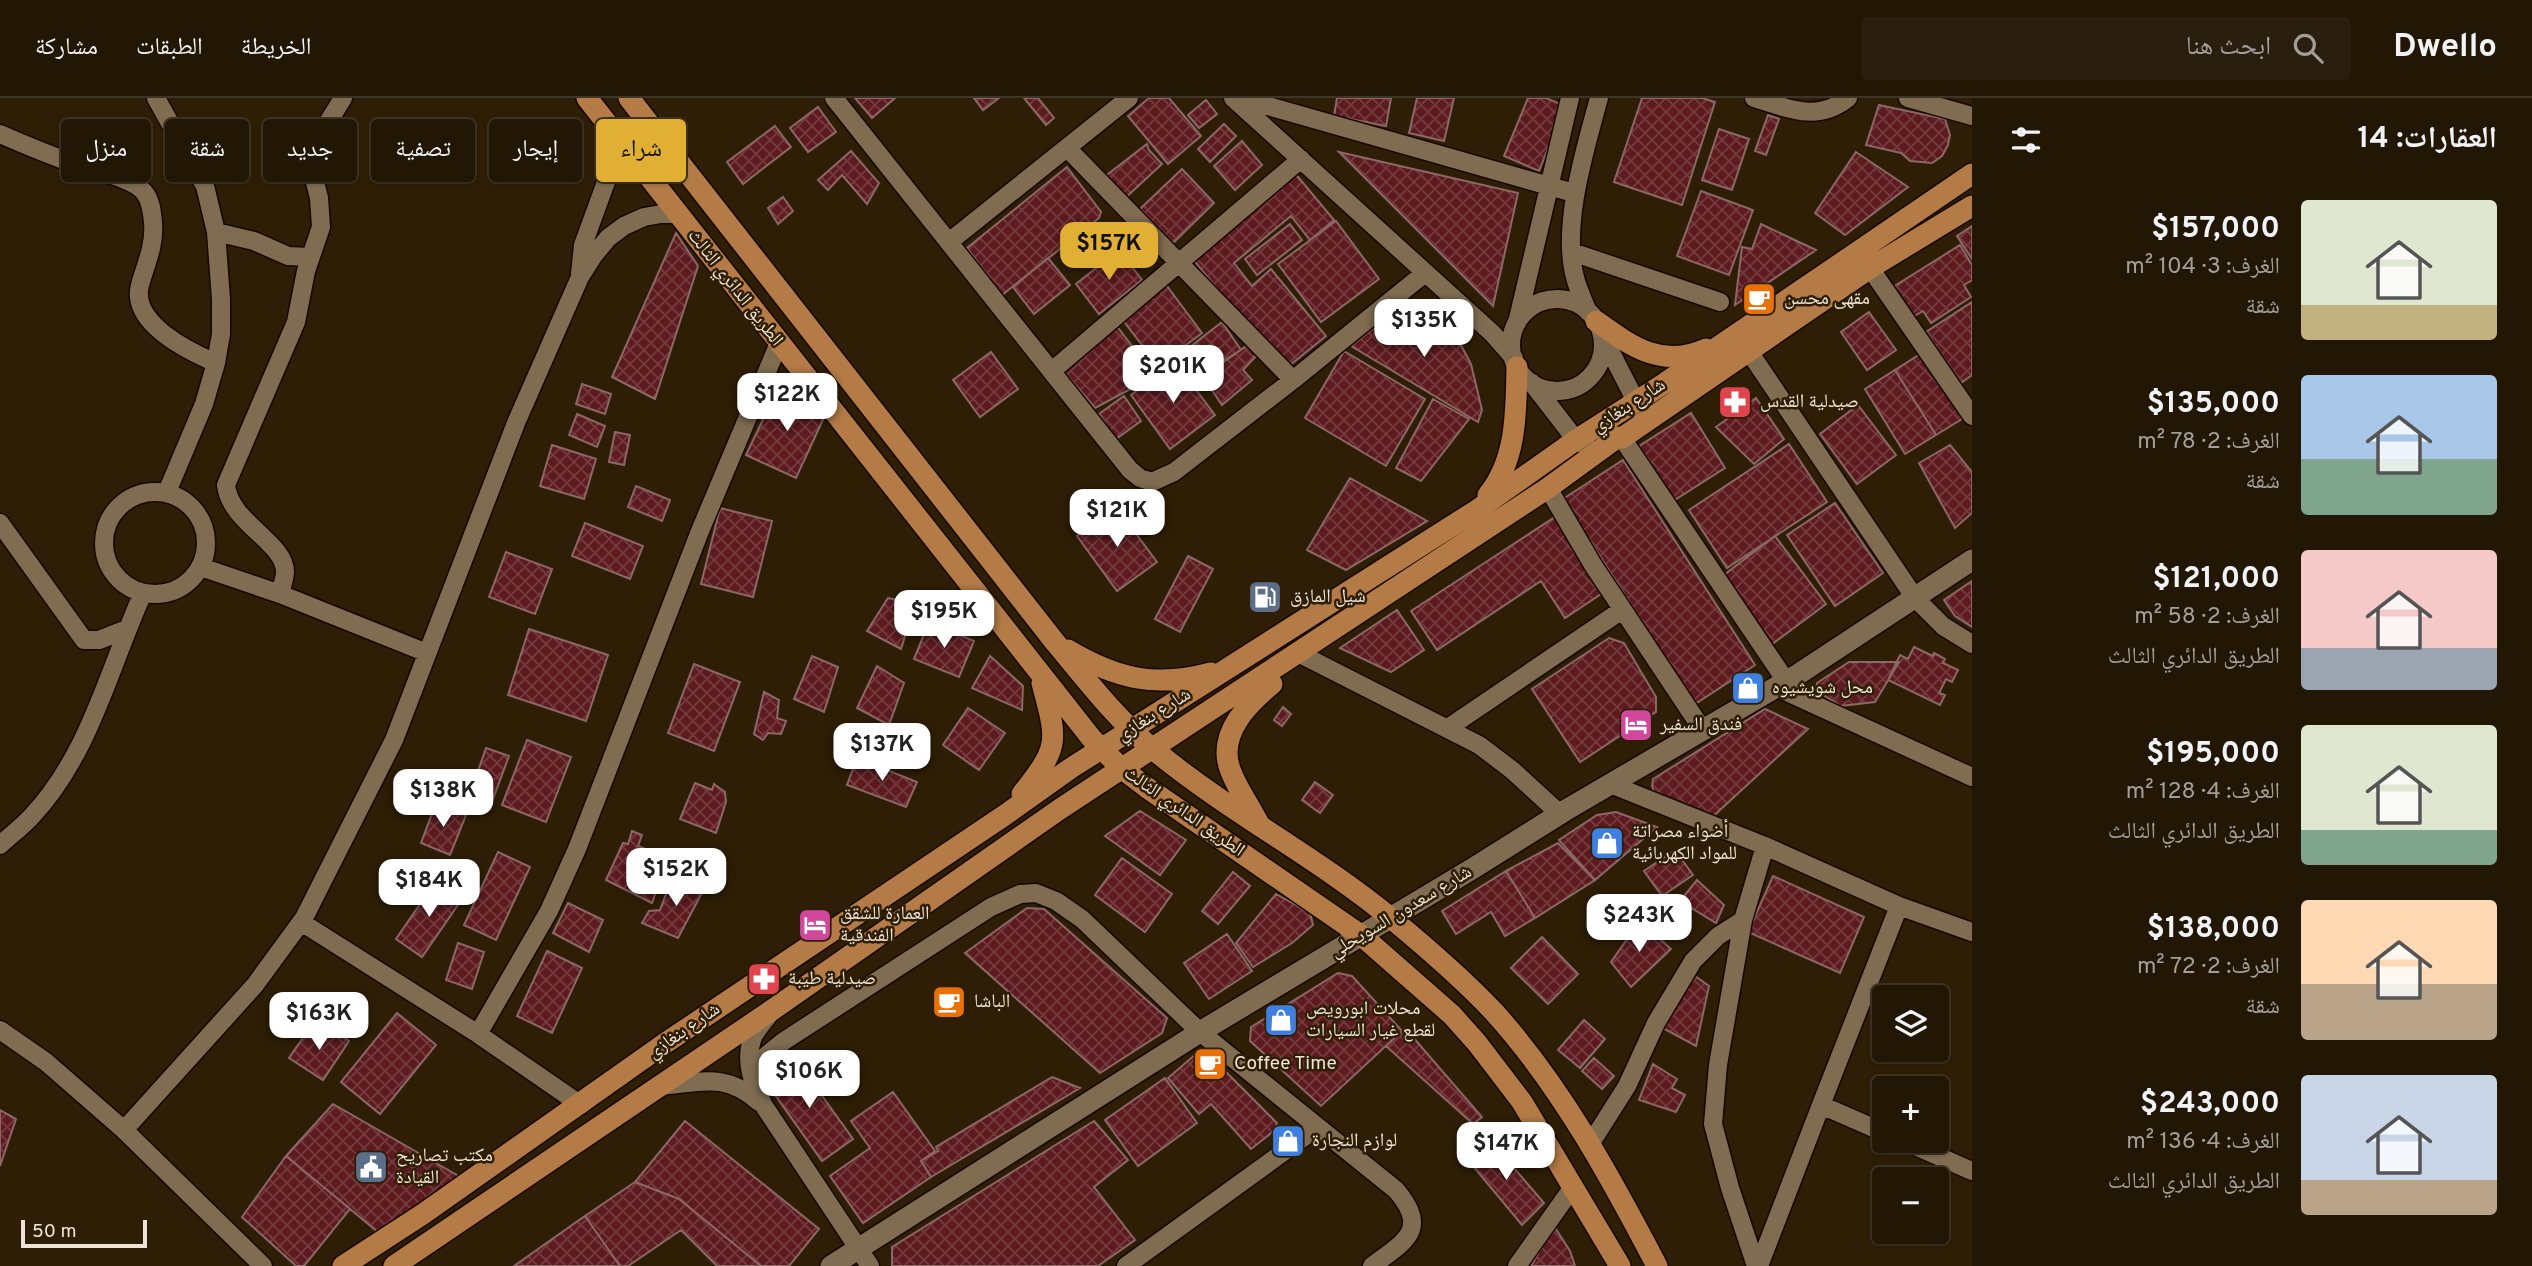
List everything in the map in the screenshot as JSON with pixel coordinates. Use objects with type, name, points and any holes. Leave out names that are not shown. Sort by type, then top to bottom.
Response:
[{"type":"main road","name":"الطريق الدائري الثالث","points":[[587,98],[1079,724],[1121,768],[1362,936],[1452,1015],[1522,1102],[1620,1266]]},
{"type":"main road","name":"الطريق الدائري الثالث","points":[[629,98],[1054,641],[1133,729],[1152,749],[1194,781],[1391,918],[1495,1014],[1547,1079],[1589,1146],[1657,1266]]},
{"type":"main road","name":"شارع بنغازي","points":[[394,1266],[775,1008],[892,924],[1121,768],[1548,488],[1595,452],[1618,437],[1622,438],[1740,343],[1972,174]]},
{"type":"main road","name":"شارع بنغازي","points":[[343,1266],[423,1214],[664,1044],[1102,748],[1476,510],[1635,402],[1870,268],[1972,206]]},
{"type":"main road","points":[[1595,323],[1630,346],[1660,356],[1680,356],[1740,343]]},
{"type":"main road","points":[[1476,510],[1503,474],[1510,452],[1521,370]]},
{"type":"main road","name":"شارع سعدون السويحلي","points":[[831,1266],[1200,1032],[1781,684],[1972,560]]},
{"type":"main road","points":[[1260,826],[1228,764],[1229,740],[1239,716],[1255,698],[1323,638]]},
{"type":"main road","points":[[1054,641],[1102,668],[1147,681],[1194,677],[1233,666]]},
{"type":"main road","points":[[1006,815],[1050,755],[1054,739],[1053,721],[1038,671]]},
{"type":"street","points":[[156,98],[201,177],[208,196],[216,232],[222,299],[221,334],[216,363],[204,404],[167,492]]},
{"type":"street","points":[[280,594],[285,571],[280,556],[238,513],[230,501],[226,485],[289,342],[298,313],[310,257],[321,227],[312,152],[343,98]]},
{"type":"street","points":[[834,98],[1130,470],[1140,478],[1152,482],[1174,472],[1293,380],[1425,272]]},
{"type":"street","points":[[949,242],[1129,98]]},
{"type":"street","points":[[1233,98],[1492,333],[1576,440],[1595,452]]},
{"type":"street","points":[[1240,98],[1574,193]]},
{"type":"street","points":[[1516,325],[1535,305],[1549,300],[1576,304],[1595,323],[1601,360],[1588,380],[1578,387],[1554,391],[1521,370],[1512,338],[1570,98]]},
{"type":"street","points":[[1598,98],[1574,193],[1572,252],[1575,279],[1646,421]]},
{"type":"street","points":[[1754,98],[1814,114],[1848,98]]},
{"type":"street","points":[[1908,98],[1972,116]]},
{"type":"street","points":[[580,277],[583,245],[606,182],[609,164],[609,146],[603,118]]},
{"type":"street","points":[[0,134],[65,161],[131,183],[144,192],[151,208],[153,238],[140,285],[142,308],[174,341],[216,363]]},
{"type":"street","points":[[1067,148],[1293,380]]},
{"type":"street","points":[[1053,370],[1301,159]]},
{"type":"street","points":[[124,1130],[255,985],[301,922],[394,740],[516,423],[580,277],[608,238],[624,226],[644,217],[677,214]]},
{"type":"street","points":[[216,232],[254,241],[288,256],[310,257]]},
{"type":"street","points":[[1572,252],[1720,302]]},
{"type":"street","points":[[1870,268],[1972,416]]},
{"type":"street","points":[[478,1034],[549,911],[578,849],[700,531],[779,343]]},
{"type":"street","points":[[1740,343],[1915,598],[1943,626],[1972,644]]},
{"type":"street","points":[[1622,438],[1781,684],[1972,777]]},
{"type":"street","points":[[1548,488],[1593,565],[1702,729]]},
{"type":"street","points":[[154,491],[167,492],[190,505],[204,527],[207,540],[201,566],[183,587],[157,595],[143,593],[119,580],[105,556],[104,542],[110,517],[129,498],[154,491]]},
{"type":"street","points":[[0,523],[84,640],[99,640],[127,629]]},
{"type":"street","points":[[201,566],[280,594],[427,653]]},
{"type":"street","points":[[0,845],[32,816],[59,782],[92,721],[143,593]]},
{"type":"street","points":[[1448,728],[1622,610]]},
{"type":"street","points":[[1304,656],[1479,745],[1560,814]]},
{"type":"street","points":[[1610,784],[1765,846],[1899,906],[1972,932]]},
{"type":"street","points":[[1758,1266],[1730,1188],[1713,1124],[1718,1065],[1743,920],[1765,846]]},
{"type":"street","points":[[753,1081],[762,1059],[784,1041],[991,907],[1020,894],[1036,893],[1056,901],[1082,919],[1200,1032],[1396,1190],[1408,1203],[1413,1215],[1413,1229],[1408,1239],[1372,1266]]},
{"type":"street","points":[[1758,1266],[1899,906]]},
{"type":"street","points":[[1589,1146],[1628,1086],[1656,1023],[1693,961],[1718,936],[1743,920]]},
{"type":"street","points":[[301,922],[478,1034],[580,1105]]},
{"type":"street","points":[[775,1008],[752,1038],[749,1060],[753,1081],[764,1106],[870,1266]]},
{"type":"street","points":[[0,1030],[46,1062],[124,1130],[262,1266]]},
{"type":"street","points":[[658,1086],[706,1080],[722,1081],[738,1086],[764,1106]]},
{"type":"street","points":[[1821,1105],[1872,1127]]},
{"type":"street","points":[[1126,1266],[1318,1127]]},
{"type":"street","points":[[1931,1153],[1972,1171]]},
{"type":"street","points":[[1517,1266],[1573,1187]]},
{"type":"building","points":[[855,98],[895,98],[872,118]]},
{"type":"building","points":[[974,98],[999,98],[983,110]]},
{"type":"building","points":[[1024,98],[1038,98],[1054,118],[1046,125]]},
{"type":"building","points":[[1149,98],[1169,98],[1201,136],[1168,164],[1128,116]]},
{"type":"building","points":[[1337,98],[1391,98],[1386,126],[1334,116]]},
{"type":"building","points":[[1417,98],[1454,98],[1444,141],[1409,133]]},
{"type":"building","points":[[1528,98],[1546,98],[1565,106],[1539,171],[1504,156]]},
{"type":"building","points":[[1642,98],[1702,98],[1715,102],[1682,205],[1614,182]]},
{"type":"building","points":[[1206,100],[1217,114],[1199,128],[1188,115]]},
{"type":"building","points":[[1879,105],[1945,119],[1950,135],[1942,156],[1932,163],[1910,161],[1901,153],[1866,145]]},
{"type":"building","points":[[818,107],[836,132],[808,152],[790,128]]},
{"type":"building","points":[[1768,115],[1779,119],[1766,155],[1755,151]]},
{"type":"building","points":[[1224,124],[1236,136],[1210,162],[1198,149]]},
{"type":"building","points":[[775,126],[791,147],[743,184],[727,162]]},
{"type":"building","points":[[1719,129],[1749,139],[1732,190],[1702,180]]},
{"type":"building","points":[[1242,141],[1262,165],[1235,190],[1214,166]]},
{"type":"building","points":[[1147,144],[1162,164],[1123,200],[1103,178]]},
{"type":"building","points":[[851,151],[879,183],[867,204],[842,175],[828,190],[818,180]]},
{"type":"building","points":[[1339,152],[1518,193],[1493,306]]},
{"type":"building","points":[[1856,152],[1908,187],[1845,235],[1815,213]]},
{"type":"building","points":[[1067,167],[1101,212],[1099,218],[1002,295],[967,248]]},
{"type":"building","points":[[1182,169],[1214,203],[1173,243],[1140,209]]},
{"type":"building","points":[[1294,172],[1334,220],[1310,240],[1291,216],[1234,263],[1252,286],[1271,269],[1326,336],[1284,370],[1191,257]]},
{"type":"building","points":[[1701,191],[1753,210],[1729,275],[1677,256]]},
{"type":"building","points":[[783,197],[793,211],[778,224],[768,208]]},
{"type":"building","points":[[1336,221],[1379,279],[1321,322],[1278,264]]},
{"type":"building","points":[[1290,224],[1302,240],[1257,275],[1245,259]]},
{"type":"building","points":[[1761,224],[1816,250],[1735,305],[1742,247],[1752,249]]},
{"type":"building","points":[[1972,226],[1972,259],[1957,236]]},
{"type":"building","points":[[676,233],[698,266],[655,399],[612,377]]},
{"type":"building","points":[[1960,245],[1972,265],[1972,280],[1964,285],[1971,297],[1931,323],[1923,311],[1913,317],[1893,287]]},
{"type":"building","points":[[1119,250],[1142,280],[1099,314],[1076,284]]},
{"type":"building","points":[[1048,258],[1070,285],[1034,314],[1013,287]]},
{"type":"building","points":[[1164,282],[1202,333],[1158,366],[1119,315]]},
{"type":"building","points":[[1972,302],[1972,375],[1961,383],[1926,332]]},
{"type":"building","points":[[1399,308],[1420,311],[1462,347],[1471,364],[1482,410],[1478,422],[1351,346]]},
{"type":"building","points":[[1869,312],[1896,350],[1867,370],[1841,332]]},
{"type":"building","points":[[1222,322],[1241,350],[1197,376],[1177,357]]},
{"type":"building","points":[[1116,325],[1155,376],[1095,408],[1061,368]]},
{"type":"building","points":[[1249,344],[1256,356],[1243,370],[1252,380],[1222,405],[1203,377]]},
{"type":"building","points":[[1344,351],[1425,399],[1386,466],[1305,418]]},
{"type":"building","points":[[991,352],[1018,389],[980,417],[953,380]]},
{"type":"building","points":[[1922,353],[1962,419],[1936,435],[1895,370]]},
{"type":"building","points":[[1175,362],[1215,415],[1170,449],[1131,395]]},
{"type":"building","points":[[1895,370],[1936,435],[1905,454],[1865,389]]},
{"type":"building","points":[[582,384],[611,394],[605,414],[576,404]]},
{"type":"building","points":[[778,388],[827,411],[796,478],[746,455]]},
{"type":"building","points":[[1124,396],[1141,421],[1116,439],[1099,414]]},
{"type":"building","points":[[1756,398],[1784,439],[1754,464],[1716,427]]},
{"type":"building","points":[[1433,399],[1469,419],[1421,481],[1396,468]]},
{"type":"building","points":[[1858,405],[1896,455],[1857,484],[1820,434]]},
{"type":"building","points":[[1691,413],[1725,468],[1673,501],[1639,446]]},
{"type":"building","points":[[577,414],[605,426],[597,447],[569,435]]},
{"type":"building","points":[[615,432],[630,435],[624,465],[609,462]]},
{"type":"building","points":[[1789,444],[1827,502],[1727,568],[1689,510]]},
{"type":"building","points":[[552,445],[596,459],[584,499],[540,486]]},
{"type":"building","points":[[1950,445],[1972,472],[1972,513],[1955,528],[1919,463]]},
{"type":"building","points":[[1623,460],[1755,665],[1695,704],[1563,499]]},
{"type":"building","points":[[1350,478],[1427,521],[1346,570],[1307,550]]},
{"type":"building","points":[[636,486],[670,500],[662,521],[628,507]]},
{"type":"building","points":[[1835,503],[1883,573],[1835,606],[1787,535]]},
{"type":"building","points":[[1116,507],[1157,562],[1117,591],[1077,536]]},
{"type":"building","points":[[720,508],[772,521],[753,597],[701,584]]},
{"type":"building","points":[[1555,517],[1604,592],[1565,618],[1541,581],[1437,650],[1411,611]]},
{"type":"building","points":[[585,523],[643,546],[630,579],[572,556]]},
{"type":"building","points":[[1775,536],[1826,604],[1771,645],[1720,578]]},
{"type":"building","points":[[506,552],[552,569],[535,614],[489,597]]},
{"type":"building","points":[[1188,556],[1213,569],[1180,632],[1155,619]]},
{"type":"building","points":[[1972,581],[1972,627],[1955,616],[1944,600]]},
{"type":"building","points":[[888,598],[915,604],[901,649],[867,631]]},
{"type":"building","points":[[1397,610],[1424,650],[1391,672],[1340,648]]},
{"type":"building","points":[[929,622],[974,641],[959,677],[914,659]]},
{"type":"building","points":[[529,629],[608,655],[586,721],[508,695]]},
{"type":"building","points":[[1609,638],[1624,643],[1656,697],[1656,712],[1580,762],[1532,689]]},
{"type":"building","points":[[1914,647],[1933,656],[1934,653],[1945,659],[1943,663],[1958,670],[1952,682],[1946,679],[1939,693],[1945,695],[1940,705],[1888,680],[1900,655],[1908,659]]},
{"type":"building","points":[[812,656],[838,667],[824,712],[794,699]]},
{"type":"building","points":[[990,656],[1023,686],[1022,710],[972,688]]},
{"type":"building","points":[[1849,662],[1899,662],[1875,702],[1840,706],[1816,690],[1817,683]]},
{"type":"building","points":[[694,664],[740,682],[714,751],[668,733]]},
{"type":"building","points":[[877,666],[904,683],[889,725],[857,708]]},
{"type":"building","points":[[764,692],[779,700],[777,718],[786,721],[781,734],[768,733],[763,740],[754,734]]},
{"type":"building","points":[[1283,707],[1291,714],[1282,726],[1274,720]]},
{"type":"building","points":[[968,708],[1005,733],[979,770],[943,745]]},
{"type":"building","points":[[1765,709],[1808,729],[1709,820],[1655,794],[1653,779]]},
{"type":"building","points":[[527,740],[571,757],[546,822],[502,805]]},
{"type":"building","points":[[486,748],[509,756],[493,799],[471,791]]},
{"type":"building","points":[[857,758],[917,782],[906,807],[847,785]]},
{"type":"building","points":[[1315,782],[1333,795],[1320,813],[1302,800]]},
{"type":"building","points":[[695,783],[712,790],[714,784],[725,792],[726,802],[716,833],[680,819]]},
{"type":"building","points":[[436,803],[466,815],[450,855],[421,843]]},
{"type":"building","points":[[1140,811],[1186,840],[1160,875],[1105,836]]},
{"type":"building","points":[[1616,812],[1657,827],[1595,880],[1559,840],[1597,815]]},
{"type":"building","points":[[632,831],[642,835],[638,846],[668,858],[652,903],[606,880],[623,843],[628,844]]},
{"type":"building","points":[[1558,843],[1595,880],[1535,918],[1506,871]]},
{"type":"building","points":[[1675,850],[1693,875],[1662,896],[1644,871]]},
{"type":"building","points":[[498,852],[530,867],[496,940],[464,925]]},
{"type":"building","points":[[1122,858],[1172,894],[1145,932],[1095,895]]},
{"type":"building","points":[[1506,871],[1535,918],[1505,936],[1491,912],[1456,934],[1442,911]]},
{"type":"building","points":[[1233,872],[1250,886],[1218,924],[1202,911]]},
{"type":"building","points":[[680,875],[705,887],[678,938],[642,923],[649,911],[660,910],[669,886],[676,886]]},
{"type":"building","points":[[1773,876],[1864,917],[1840,973],[1748,932]]},
{"type":"building","points":[[1697,880],[1724,905],[1716,923],[1680,901]]},
{"type":"building","points":[[436,881],[462,899],[422,957],[396,939]]},
{"type":"building","points":[[1276,894],[1310,913],[1313,925],[1292,943],[1253,967],[1236,943]]},
{"type":"building","points":[[568,903],[603,920],[589,952],[553,933]]},
{"type":"building","points":[[1027,908],[1044,909],[1167,1018],[1162,1033],[1100,1073],[965,953]]},
{"type":"building","points":[[1640,921],[1671,949],[1631,987],[1611,962]]},
{"type":"building","points":[[1227,934],[1252,971],[1209,999],[1184,963]]},
{"type":"building","points":[[1542,937],[1578,974],[1548,1004],[1511,968]]},
{"type":"building","points":[[458,943],[484,952],[472,989],[446,980]]},
{"type":"building","points":[[547,951],[582,968],[552,1033],[517,1016]]},
{"type":"building","points":[[1338,973],[1352,976],[1402,1031],[1321,1106],[1250,1041],[1251,1027]]},
{"type":"building","points":[[1692,974],[1709,986],[1696,1046],[1657,1025]]},
{"type":"building","points":[[397,1013],[436,1045],[380,1114],[341,1082]]},
{"type":"building","points":[[1584,1020],[1605,1039],[1580,1068],[1558,1050]]},
{"type":"building","points":[[1405,1028],[1482,1117],[1473,1124],[1386,1046]]},
{"type":"building","points":[[309,1029],[322,1039],[331,1029],[349,1041],[323,1080],[289,1058]]},
{"type":"building","points":[[1197,1053],[1210,1056],[1277,1123],[1275,1130],[1251,1149],[1211,1104],[1199,1114],[1168,1078]]},
{"type":"building","points":[[795,1058],[853,1139],[822,1161],[768,1085],[772,1074]]},
{"type":"building","points":[[1594,1058],[1614,1076],[1602,1089],[1582,1071]]},
{"type":"building","points":[[1653,1064],[1677,1079],[1672,1088],[1685,1095],[1676,1112],[1639,1100]]},
{"type":"building","points":[[1052,1077],[1080,1088],[931,1177],[921,1161],[938,1151],[936,1147]]},
{"type":"building","points":[[1165,1078],[1197,1123],[1138,1166],[1105,1120]]},
{"type":"building","points":[[893,1092],[935,1151],[921,1161],[931,1177],[863,1223],[830,1176],[870,1148],[851,1121]]},
{"type":"building","name":"مكتب تصاريح القيادة","points":[[333,1104],[462,1178],[379,1233],[286,1156]]},
{"type":"building","points":[[0,1110],[16,1119],[0,1166]]},
{"type":"building","points":[[685,1121],[819,1229],[789,1266],[761,1266],[679,1199],[635,1182]]},
{"type":"building","points":[[1094,1121],[1128,1160],[1094,1187],[1135,1240],[1098,1266],[892,1266],[892,1247]]},
{"type":"building","points":[[1490,1140],[1544,1203],[1522,1225],[1468,1160]]},
{"type":"building","points":[[286,1156],[350,1209],[304,1266],[296,1266],[242,1217]]},
{"type":"building","points":[[635,1182],[679,1199],[761,1266],[717,1266],[681,1230],[628,1266],[620,1266],[585,1216]]},
{"type":"building","points":[[585,1216],[620,1266],[514,1266]]},
{"type":"building","points":[[1554,1226],[1570,1251],[1575,1266],[1531,1266]]},
{"type":"place","name":"مقهى محسن","points":[[1759,299]]},
{"type":"place","name":"صيدلية القدس","points":[[1735,402]]},
{"type":"place","name":"شيل المازق","points":[[1265,597]]},
{"type":"place","name":"محل شويشيوه","points":[[1748,688]]},
{"type":"place","name":"فندق السفير","points":[[1636,725]]},
{"type":"place","name":"أضواء مصراتة للمواد الكهربائية","points":[[1607,843]]},
{"type":"place","name":"العمارة للشقق الفندقية","points":[[815,925]]},
{"type":"place","name":"صيدلية طيبة","points":[[764,979]]},
{"type":"place","name":"الباشا","points":[[949,1002]]},
{"type":"place","name":"محلات ابورويص لقطع غيار السيارات","points":[[1281,1020]]},
{"type":"place","name":"Coffee Time","points":[[1210,1064]]},
{"type":"place","name":"لوازم النجارة","points":[[1288,1141]]},
{"type":"place","name":"مكتب تصاريح القيادة","points":[[371,1167]]}]
